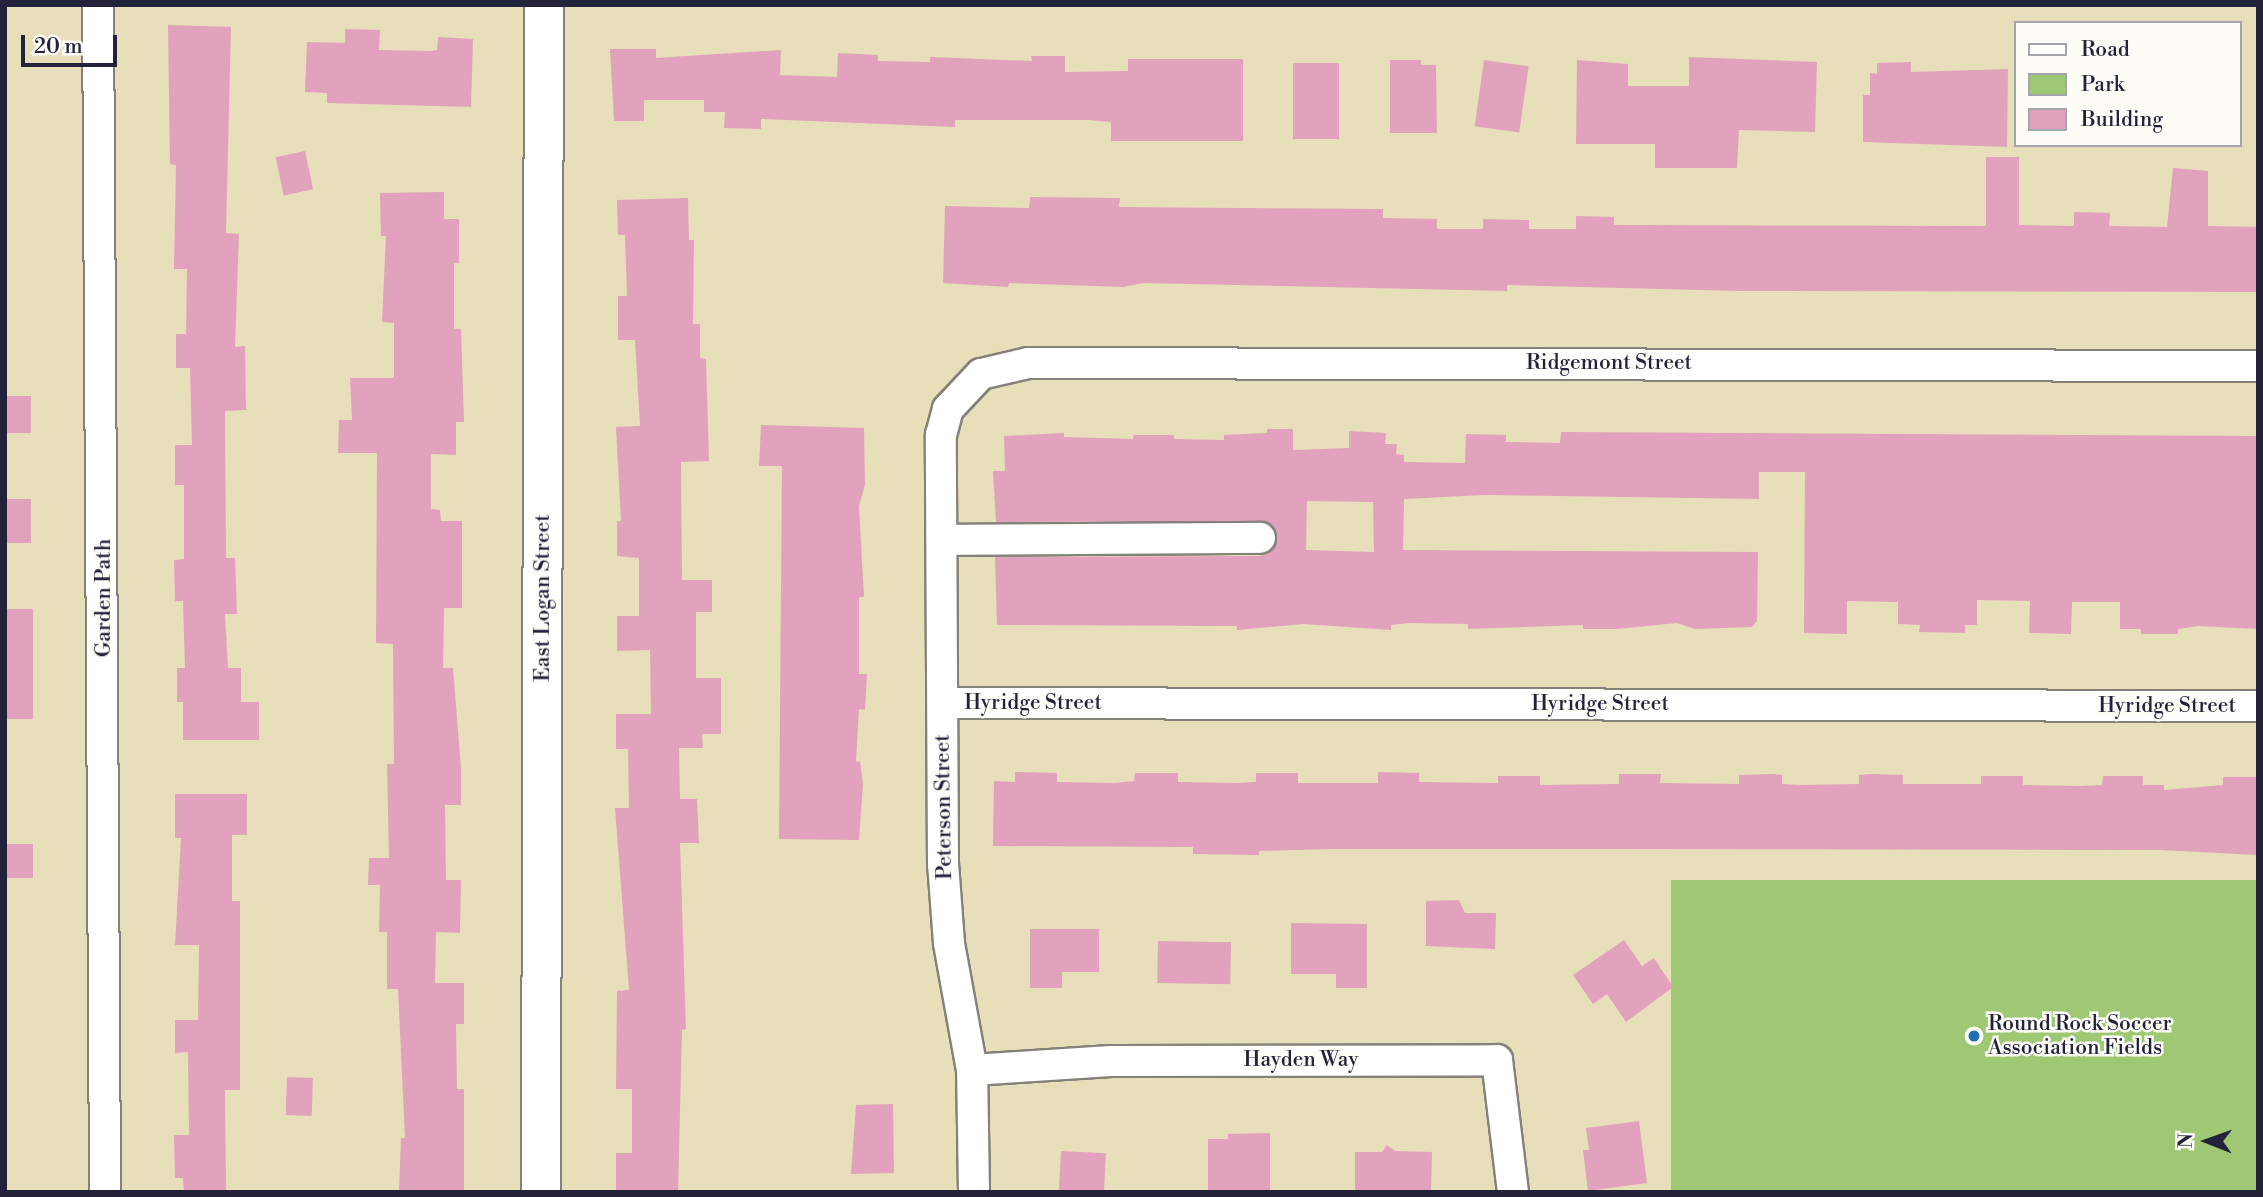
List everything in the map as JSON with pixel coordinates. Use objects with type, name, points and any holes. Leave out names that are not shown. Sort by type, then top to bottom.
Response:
[{"type":"street","name":"Garden Path","points":[[98,5],[106,1192]]},
{"type":"street","name":"East Logan Street","points":[[541,1192],[544,5]]},
{"type":"street","name":"Ridgemont Street","points":[[966,386],[1002,366],[1028,363],[2258,366]]},
{"type":"street","name":"Peterson Street","points":[[966,386],[948,409],[941,435],[943,864],[949,943],[972,1070],[974,1192]]},
{"type":"street","points":[[942,540],[1260,538]]},
{"type":"street","name":"Hyridge Street","points":[[943,703],[2258,706]]},
{"type":"street","name":"Hayden Way","points":[[972,1070],[1111,1061],[1497,1060],[1513,1192]]},
{"type":"green space","name":"Round Rock Soccer Association Fields","points":[[1671,880],[2258,880],[2258,1192],[1671,1192]]},
{"type":"building","points":[[168,25],[231,27],[226,233],[239,234],[235,347],[245,346],[246,410],[225,411],[226,558],[235,558],[237,614],[225,614],[228,668],[241,668],[241,702],[259,702],[259,740],[183,740],[183,702],[177,702],[177,668],[185,668],[183,601],[175,601],[174,560],[184,559],[184,485],[175,485],[175,445],[192,445],[190,368],[176,368],[176,334],[186,334],[187,269],[174,269],[176,165],[170,164]]},
{"type":"building","points":[[345,29],[380,30],[379,50],[430,51],[437,50],[438,37],[473,39],[471,107],[327,103],[327,93],[305,92],[307,42],[345,43]]},
{"type":"building","points":[[610,49],[656,49],[656,58],[781,50],[780,75],[837,77],[838,53],[878,55],[878,61],[930,62],[930,57],[1032,61],[1031,56],[1065,56],[1065,72],[1128,71],[1128,59],[1243,59],[1243,141],[1111,141],[1111,122],[1089,120],[955,120],[955,127],[761,119],[761,129],[724,128],[725,112],[704,112],[704,100],[644,100],[644,121],[614,121]]},
{"type":"building","points":[[1689,57],[1817,62],[1815,132],[1739,130],[1737,168],[1655,168],[1655,144],[1576,144],[1577,60],[1628,64],[1628,86],[1689,86]]},
{"type":"building","points":[[1390,60],[1421,60],[1421,65],[1436,65],[1437,133],[1390,133]]},
{"type":"building","points":[[1484,60],[1529,66],[1519,133],[1475,126]]},
{"type":"building","points":[[1911,62],[1911,72],[2008,69],[2007,147],[1863,142],[1863,95],[1870,95],[1870,73],[1877,74],[1877,63]]},
{"type":"building","points":[[1293,63],[1339,63],[1339,139],[1293,139]]},
{"type":"building","points":[[305,151],[313,189],[284,195],[276,157]]},
{"type":"building","points":[[1986,157],[2019,157],[2019,225],[2074,226],[2074,212],[2110,213],[2109,226],[2167,227],[2173,168],[2208,171],[2208,226],[2258,227],[2258,292],[1740,291],[1507,285],[1507,291],[1143,283],[1123,287],[1009,283],[1008,287],[943,283],[945,206],[1029,208],[1030,197],[1120,198],[1119,207],[1383,209],[1383,218],[1437,219],[1437,229],[1483,229],[1483,219],[1529,220],[1529,229],[1576,229],[1576,216],[1614,217],[1614,225],[1986,226]]},
{"type":"building","points":[[444,192],[444,219],[459,219],[459,263],[454,263],[454,329],[461,329],[464,422],[456,422],[456,455],[431,454],[431,509],[440,510],[441,521],[462,521],[462,608],[444,608],[443,668],[453,668],[461,768],[461,805],[445,805],[446,880],[461,880],[460,933],[436,932],[435,983],[464,983],[464,1024],[456,1024],[457,1089],[464,1089],[464,1192],[399,1192],[401,1138],[405,1138],[398,989],[387,989],[387,932],[379,932],[380,885],[368,885],[369,858],[389,858],[387,764],[394,764],[393,644],[376,643],[377,453],[338,453],[339,420],[352,420],[350,378],[394,378],[394,323],[382,322],[386,236],[381,236],[380,193]]},
{"type":"building","points":[[688,198],[689,240],[694,240],[693,324],[700,324],[700,358],[706,359],[709,461],[681,462],[682,580],[712,580],[712,612],[696,612],[696,678],[721,678],[721,734],[702,734],[703,748],[679,748],[680,799],[697,799],[699,843],[680,843],[686,1029],[682,1030],[678,1192],[616,1191],[616,1153],[632,1153],[632,1089],[616,1089],[617,991],[629,990],[615,808],[629,808],[628,749],[616,749],[616,714],[651,714],[650,650],[617,651],[617,616],[639,616],[639,558],[617,556],[617,521],[621,521],[616,427],[640,426],[635,340],[618,340],[618,296],[627,296],[625,235],[618,235],[617,200]]},
{"type":"building","points":[[5,396],[31,396],[31,433],[5,433]]},
{"type":"building","points":[[761,425],[864,428],[865,485],[859,506],[864,597],[859,597],[859,674],[867,674],[865,710],[859,709],[856,762],[860,761],[863,784],[859,840],[779,839],[782,466],[759,466]]},
{"type":"building","points":[[1267,429],[1293,429],[1293,450],[1349,448],[1349,431],[1386,433],[1385,444],[1397,444],[1396,454],[1404,455],[1404,462],[1465,463],[1466,434],[1506,435],[1506,442],[1560,443],[1561,432],[2258,436],[2258,629],[2198,626],[2178,629],[2178,634],[2141,634],[2141,629],[2120,629],[2120,602],[2072,602],[2071,634],[2029,633],[2030,601],[1977,600],[1977,625],[1965,625],[1965,633],[1919,632],[1920,625],[1898,624],[1898,602],[1847,601],[1847,634],[1804,633],[1805,472],[1759,472],[1759,499],[1484,495],[1404,499],[1403,550],[1758,552],[1757,621],[1752,627],[1695,629],[1677,623],[1617,629],[1583,629],[1583,625],[1468,629],[1468,624],[1409,623],[1391,625],[1391,630],[1304,624],[1237,630],[1237,626],[997,625],[995,557],[1260,556],[1269,553],[1277,539],[1275,529],[1260,521],[996,522],[993,471],[1005,471],[1004,436],[1064,433],[1064,437],[1133,439],[1134,435],[1174,435],[1174,439],[1224,440],[1224,435],[1267,433]],"holes":[[[1307,501],[1373,502],[1374,552],[1306,550]]]},
{"type":"building","points":[[5,499],[31,499],[31,543],[5,543]]},
{"type":"building","points":[[5,609],[33,609],[33,719],[5,719]]},
{"type":"building","points":[[1015,772],[1057,773],[1057,782],[1115,783],[1134,781],[1135,773],[1178,773],[1178,782],[1256,782],[1256,773],[1298,773],[1298,783],[1378,783],[1378,772],[1419,773],[1419,782],[1498,783],[1498,776],[1540,776],[1540,785],[1619,784],[1619,774],[1661,774],[1660,783],[1739,784],[1739,775],[1773,774],[1782,775],[1782,784],[1801,785],[1859,784],[1859,775],[1871,774],[1903,775],[1903,784],[1981,784],[1981,776],[2023,776],[2023,785],[2080,786],[2102,785],[2103,776],[2143,776],[2143,785],[2164,785],[2164,790],[2223,785],[2223,777],[2258,777],[2258,855],[2160,850],[1332,849],[1259,851],[1259,855],[1193,854],[1193,847],[993,846],[994,781],[1015,782]]},
{"type":"building","points":[[175,794],[247,794],[247,835],[232,835],[232,901],[240,901],[240,1090],[225,1090],[226,1192],[184,1192],[183,1178],[175,1178],[174,1135],[189,1135],[188,1052],[175,1053],[175,1020],[198,1020],[199,945],[175,945],[181,838],[175,838]]},
{"type":"building","points":[[5,844],[33,844],[33,878],[5,878]]},
{"type":"building","points":[[1459,900],[1465,913],[1496,913],[1495,949],[1426,946],[1426,901]]},
{"type":"building","points":[[1291,923],[1367,924],[1367,988],[1336,988],[1336,974],[1291,974]]},
{"type":"building","points":[[1030,929],[1099,929],[1099,972],[1062,972],[1062,988],[1030,988]]},
{"type":"building","points":[[1624,940],[1642,966],[1654,958],[1673,987],[1626,1022],[1607,994],[1593,1004],[1573,975]]},
{"type":"building","points":[[1158,941],[1231,942],[1230,984],[1157,983]]},
{"type":"building","points":[[287,1077],[313,1078],[312,1116],[286,1115]]},
{"type":"building","points":[[893,1104],[894,1173],[851,1174],[856,1105]]},
{"type":"building","points":[[1639,1121],[1647,1183],[1588,1191],[1583,1150],[1589,1150],[1586,1128]]},
{"type":"building","points":[[1270,1133],[1270,1192],[1208,1192],[1208,1139],[1228,1139],[1228,1134]]},
{"type":"building","points":[[1387,1145],[1395,1151],[1432,1152],[1431,1192],[1355,1192],[1355,1152],[1382,1152]]},
{"type":"building","points":[[1061,1151],[1106,1153],[1104,1192],[1059,1192]]},
{"type":"place","name":"Round Rock Soccer Association Fields","points":[[1974,1036]]}]
